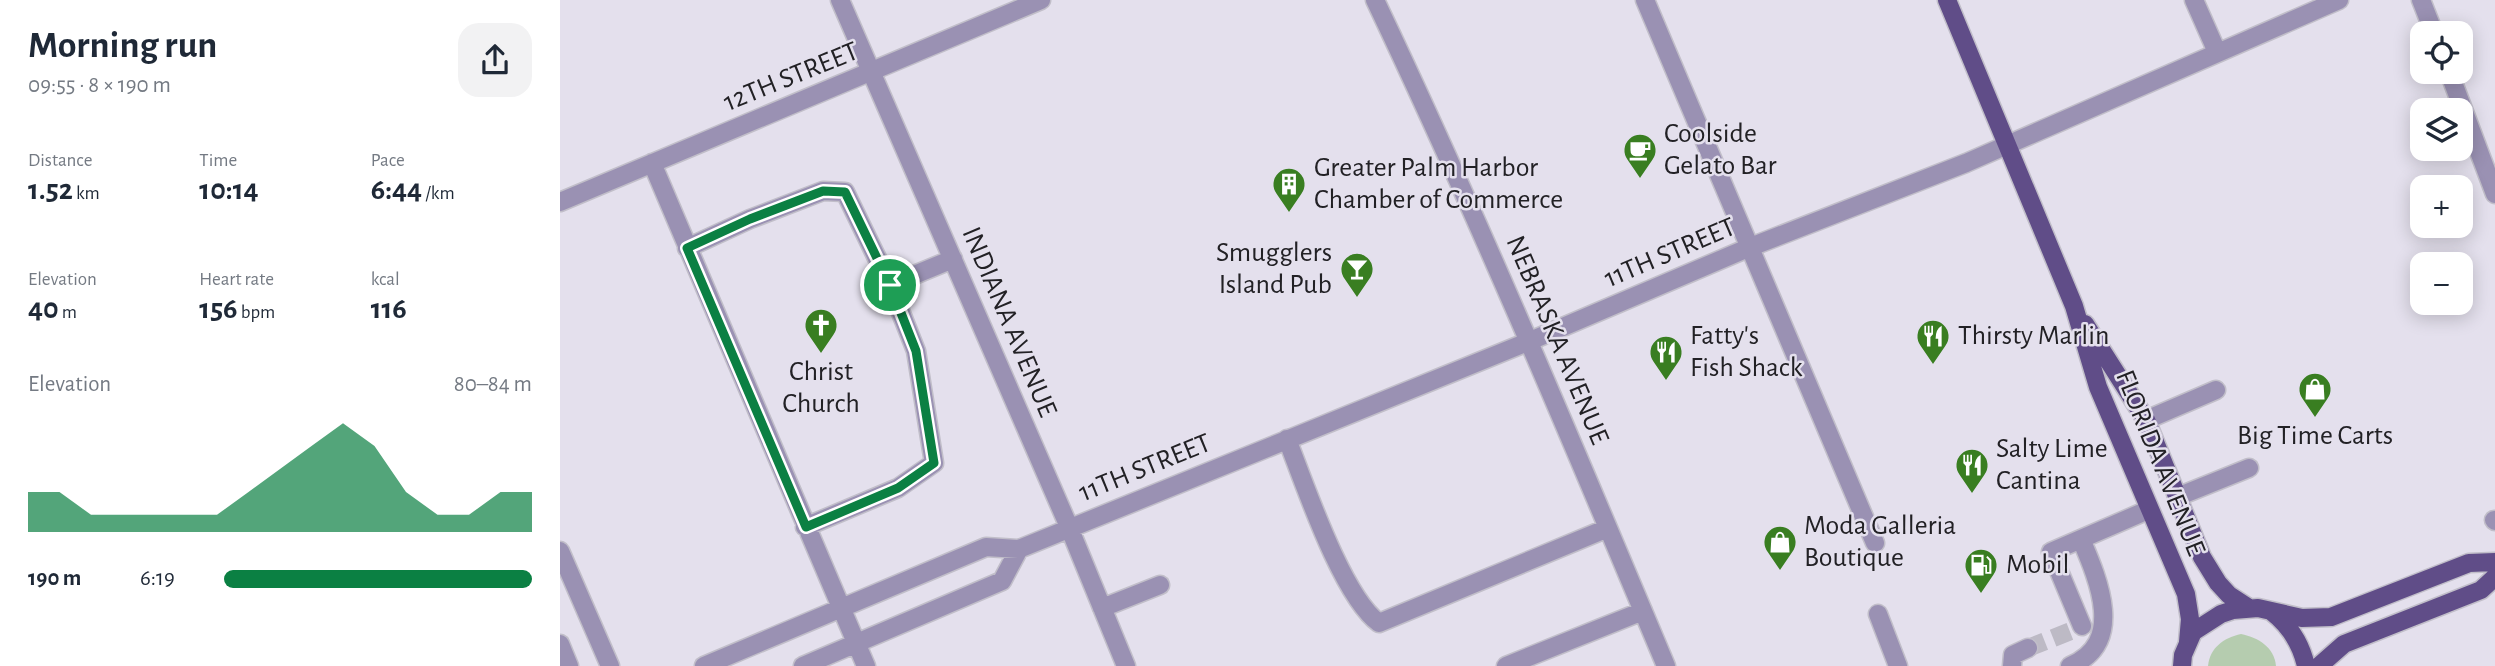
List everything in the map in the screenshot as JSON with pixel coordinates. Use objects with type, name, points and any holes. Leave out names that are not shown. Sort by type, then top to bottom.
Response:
[{"type":"main road","name":"FLORIDA AVENUE","points":[[1947,0],[2074,306],[2098,387],[2148,510],[2186,594],[2190,619],[2182,657]]},
{"type":"main road","name":"FLORIDA AVENUE","points":[[2074,306],[2146,420],[2202,557],[2218,583],[2249,608]]},
{"type":"main road","points":[[2182,657],[2193,632],[2210,619],[2233,610],[2249,608],[2302,618],[2331,617],[2469,563],[2495,562]]},
{"type":"main road","points":[[2319,666],[2344,644],[2481,590],[2495,577]]},
{"type":"main road","points":[[2269,610],[2281,619],[2296,638],[2306,666]]},
{"type":"street","name":"INDIANA AVENUE","points":[[840,0],[1069,527],[1126,666]]},
{"type":"street","name":"12TH STREET","points":[[560,202],[1041,0]]},
{"type":"street","name":"NEBRASKA AVENUE","points":[[1375,0],[1446,149],[1530,341],[1666,666]]},
{"type":"street","points":[[1645,0],[1875,543]]},
{"type":"street","points":[[2194,0],[2217,52]]},
{"type":"street","name":"11TH STREET","points":[[704,666],[986,547],[1019,549],[1530,341],[1748,248],[2007,145],[2339,0]]},
{"type":"street","points":[[2421,0],[2429,21]]},
{"type":"street","points":[[2454,84],[2495,194]]},
{"type":"street","points":[[652,163],[866,666]]},
{"type":"street","points":[[687,248],[750,219],[823,191],[845,192],[890,285],[916,351],[934,463],[898,488],[806,527]]},
{"type":"street","points":[[890,285],[953,259]]},
{"type":"street","points":[[2146,420],[2216,390]]},
{"type":"street","points":[[1287,439],[1343,575],[1367,615],[1379,623],[1608,528]]},
{"type":"street","points":[[2177,497],[2249,468]]},
{"type":"street","points":[[2103,618],[2076,629],[2051,552],[2148,510]]},
{"type":"street","points":[[2070,666],[2082,661],[2101,637],[2103,618],[2103,601],[2081,539]]},
{"type":"street","points":[[803,666],[1002,581],[1019,549]]},
{"type":"street","points":[[560,551],[610,666]]},
{"type":"street","points":[[1102,608],[1160,585]]},
{"type":"street","points":[[1506,666],[1643,611]]},
{"type":"street","points":[[1878,614],[1898,666]]},
{"type":"street","points":[[560,644],[569,666]]},
{"type":"street","points":[[2012,666],[2013,655],[2028,648]]},
{"type":"green space","points":[[2241,634],[2264,644],[2275,659],[2276,666],[2208,666],[2209,659],[2219,644]]},
{"type":"tunnel","points":[[2028,648],[2071,631]]},
{"type":"place","name":"Coolside Gelato Bar","points":[[1640,180]]},
{"type":"place","name":"Greater Palm Harbor Chamber of Commerce","points":[[1289,214]]},
{"type":"place","name":"Smugglers Island Pub","points":[[1357,299]]},
{"type":"place","name":"Christ Church","points":[[821,355]]},
{"type":"place","name":"Thirsty Marlin","points":[[1933,366]]},
{"type":"place","name":"Fatty's Fish Shack","points":[[1666,382]]},
{"type":"place","name":"Big Time Carts","points":[[2315,419]]},
{"type":"place","name":"Salty Lime Cantina","points":[[1972,495]]},
{"type":"place","name":"Moda Galleria Boutique","points":[[1780,572]]},
{"type":"place","name":"Mobil","points":[[1981,595]]},
{"type":"route","points":[[823,191],[845,192],[890,285],[916,351],[934,463],[898,488],[806,527],[687,248],[750,219],[823,191]]}]
